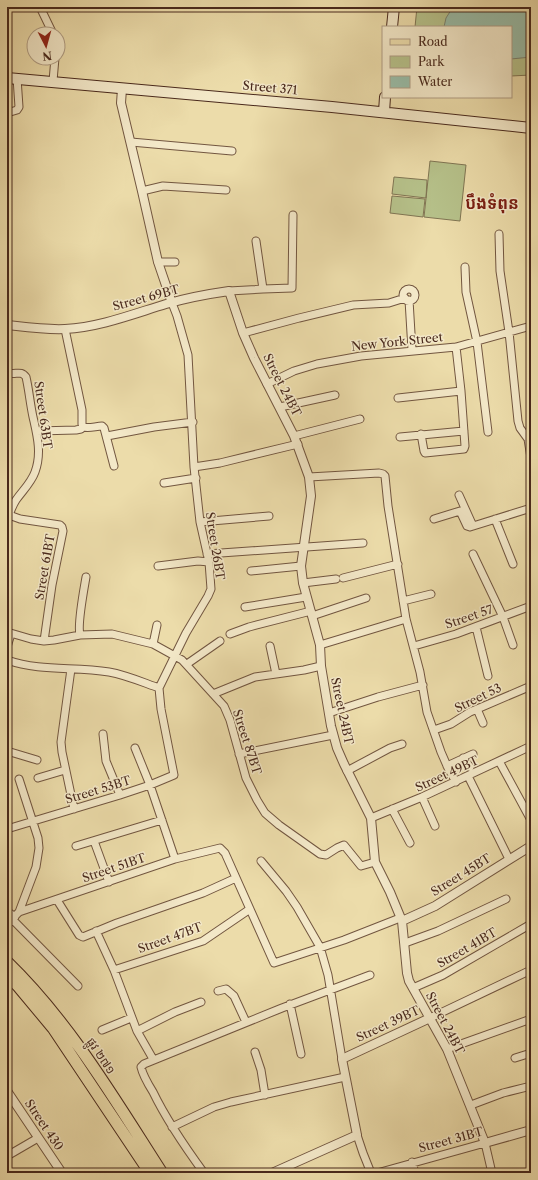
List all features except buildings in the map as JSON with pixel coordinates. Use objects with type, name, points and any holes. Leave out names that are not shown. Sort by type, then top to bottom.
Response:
[{"type":"main road","points":[[392,26],[394,7]]},
{"type":"main road","name":"Street 371","points":[[12,78],[384,112],[531,128]]},
{"type":"main road","points":[[384,112],[385,98]]},
{"type":"main road","name":"ផ្លូវ ២៧១","points":[[7,962],[25,979],[62,1022],[162,1173]]},
{"type":"main road","name":"ផ្លូវ ២៧១","points":[[7,976],[18,986],[53,1028],[150,1173]]},
{"type":"street","points":[[40,7],[49,26]]},
{"type":"street","points":[[52,82],[53,66]]},
{"type":"street","points":[[7,113],[17,110],[18,107],[12,78]]},
{"type":"street","points":[[122,89],[121,103],[158,262],[172,303]]},
{"type":"street","points":[[131,142],[232,151]]},
{"type":"street","points":[[142,191],[163,186],[226,190]]},
{"type":"street","name":"Street 69BT","points":[[7,324],[65,329],[86,326],[172,303],[229,291],[292,288],[293,215]]},
{"type":"street","points":[[499,234],[501,278],[509,332],[519,424],[528,439],[531,458]]},
{"type":"street","points":[[256,241],[262,289]]},
{"type":"street","points":[[158,262],[175,262]]},
{"type":"street","points":[[465,267],[466,292],[477,342],[488,432]]},
{"type":"street","name":"Street 24BT","points":[[229,291],[243,333],[254,358],[296,440],[309,477],[311,496],[302,566],[303,583],[320,646],[321,666],[333,735],[347,771],[371,818],[375,862],[401,919],[405,943],[407,973],[413,988],[447,1049],[471,1105],[485,1143],[492,1173]]},
{"type":"street","points":[[243,333],[353,305],[389,303],[407,299],[412,350]]},
{"type":"street","name":"Street 26BT","points":[[159,688],[211,589],[208,558],[200,522],[194,467],[193,422],[188,355],[172,303]]},
{"type":"street","name":"New York Street","points":[[267,384],[294,371],[317,364],[361,356],[456,347],[531,326]]},
{"type":"street","points":[[65,329],[82,410],[83,427]]},
{"type":"street","points":[[421,434],[424,451],[428,454],[464,449],[461,391],[456,347]]},
{"type":"street","name":"Street 63BT","points":[[7,369],[9,373],[21,373],[26,377],[33,418],[37,431],[38,462],[29,484],[15,502],[8,518]]},
{"type":"street","points":[[398,398],[461,391]]},
{"type":"street","points":[[280,408],[335,395]]},
{"type":"street","points":[[194,467],[220,463],[360,419]]},
{"type":"street","points":[[107,436],[154,427],[193,422]]},
{"type":"street","points":[[37,431],[76,430],[83,427],[102,426],[107,436],[114,466]]},
{"type":"street","points":[[400,437],[464,431]]},
{"type":"street","points":[[309,477],[343,474],[383,474],[384,476],[406,619],[423,685],[427,712],[441,752],[456,782]]},
{"type":"street","points":[[164,483],[196,478]]},
{"type":"street","points":[[459,494],[473,526]]},
{"type":"street","points":[[434,519],[460,511],[470,527],[531,508]]},
{"type":"street","points":[[200,522],[269,516]]},
{"type":"street","name":"Street 61BT","points":[[8,518],[60,525],[62,527],[63,531],[52,584],[44,641]]},
{"type":"street","points":[[496,519],[512,564]]},
{"type":"street","points":[[158,566],[304,546],[363,543]]},
{"type":"street","points":[[473,554],[503,617],[513,645]]},
{"type":"street","points":[[303,583],[339,578],[398,564]]},
{"type":"street","points":[[251,571],[302,566]]},
{"type":"street","points":[[80,635],[80,620],[86,577]]},
{"type":"street","points":[[403,601],[431,594]]},
{"type":"street","points":[[245,607],[306,597]]},
{"type":"street","points":[[230,634],[248,627],[311,613],[366,598]]},
{"type":"street","name":"Street 57","points":[[414,646],[476,627],[531,606]]},
{"type":"street","points":[[320,646],[406,619]]},
{"type":"street","points":[[153,644],[156,625]]},
{"type":"street","points":[[476,627],[488,676]]},
{"type":"street","points":[[7,647],[9,633]]},
{"type":"street","name":"Street 87BT","points":[[9,633],[44,641],[80,635],[112,634],[153,644],[175,655],[187,664],[224,706],[230,720],[246,778],[265,813],[279,825],[320,854],[326,855],[344,845],[361,866],[375,862]]},
{"type":"street","points":[[187,664],[220,641]]},
{"type":"street","points":[[270,646],[276,674]]},
{"type":"street","points":[[7,660],[34,667],[108,672],[128,676],[159,688]]},
{"type":"street","points":[[213,694],[255,678],[321,666]]},
{"type":"street","points":[[71,669],[61,742],[65,770],[74,809]]},
{"type":"street","points":[[329,713],[378,697],[423,685]]},
{"type":"street","name":"Street 53","points":[[434,730],[451,724],[477,709],[531,686]]},
{"type":"street","name":"Street 53BT","points":[[7,829],[120,795],[174,775],[161,709],[159,688]]},
{"type":"street","points":[[477,709],[483,723]]},
{"type":"street","points":[[103,734],[106,761],[120,795]]},
{"type":"street","points":[[239,754],[333,735]]},
{"type":"street","points":[[347,771],[390,748],[402,744]]},
{"type":"street","name":"Street 49BT","points":[[371,818],[456,782],[531,746]]},
{"type":"street","points":[[134,748],[150,785],[175,859]]},
{"type":"street","points":[[7,751],[37,760]]},
{"type":"street","points":[[447,766],[473,754]]},
{"type":"street","points":[[463,758],[470,767]]},
{"type":"street","points":[[499,761],[531,820]]},
{"type":"street","points":[[38,778],[65,770]]},
{"type":"street","points":[[468,776],[510,859]]},
{"type":"street","points":[[13,918],[36,867],[39,848],[38,838],[18,779]]},
{"type":"street","points":[[422,797],[435,826]]},
{"type":"street","points":[[392,810],[410,843]]},
{"type":"street","points":[[76,846],[162,820]]},
{"type":"street","points":[[94,841],[109,882]]},
{"type":"street","name":"Street 45BT","points":[[401,919],[435,906],[531,846]]},
{"type":"street","name":"Street 51BT","points":[[13,918],[57,900],[175,859],[218,848],[222,849],[225,853],[236,878]]},
{"type":"street","points":[[261,861],[297,907],[320,947],[328,975],[345,1077],[357,1135],[371,1173]]},
{"type":"street","points":[[57,900],[83,938],[96,931],[203,893],[236,878],[274,963],[401,919]]},
{"type":"street","points":[[405,943],[438,931],[506,899]]},
{"type":"street","name":"Street 47BT","points":[[114,970],[203,941],[250,909]]},
{"type":"street","points":[[7,911],[78,986]]},
{"type":"street","name":"Street 41BT","points":[[413,988],[442,975],[531,924]]},
{"type":"street","points":[[96,931],[114,970],[137,1031],[153,1059]]},
{"type":"street","name":"Street 39BT","points":[[342,1059],[531,970]]},
{"type":"street","points":[[204,1173],[172,1127],[142,1072],[141,1067],[153,1059],[290,1004],[370,975]]},
{"type":"street","points":[[218,991],[226,989],[234,996],[246,1022]]},
{"type":"street","points":[[137,1031],[175,1012],[201,1002]]},
{"type":"street","points":[[290,1004],[301,1054]]},
{"type":"street","points":[[102,1030],[132,1018]]},
{"type":"street","points":[[447,1049],[531,1019]]},
{"type":"street","points":[[255,1052],[261,1070],[265,1095]]},
{"type":"street","points":[[514,1058],[531,1052]]},
{"type":"street","points":[[172,1127],[214,1107],[231,1102],[345,1077]]},
{"type":"street","points":[[471,1105],[503,1093],[531,1086]]},
{"type":"street","name":"Street 430","points":[[7,1091],[62,1173]]},
{"type":"street","name":"Street 31BT","points":[[379,1173],[412,1162],[531,1130]]},
{"type":"street","points":[[272,1173],[357,1135]]},
{"type":"street","points":[[7,1156],[38,1138]]},
{"type":"street","points":[[412,1162],[415,1173]]},
{"type":"green space","points":[[417,7],[531,7],[531,75],[512,76],[512,26],[415,26]]},
{"type":"green space","points":[[430,161],[466,165],[460,221],[424,217]]},
{"type":"green space","points":[[394,177],[427,180],[426,198],[392,194]]},
{"type":"green space","points":[[392,196],[425,199],[423,217],[390,213]]},
{"type":"water","points":[[453,7],[531,7],[531,57],[512,59],[512,26],[444,26],[446,18]]},
{"type":"district","name":"បឹងទំពុន","points":[[492,203]]}]
